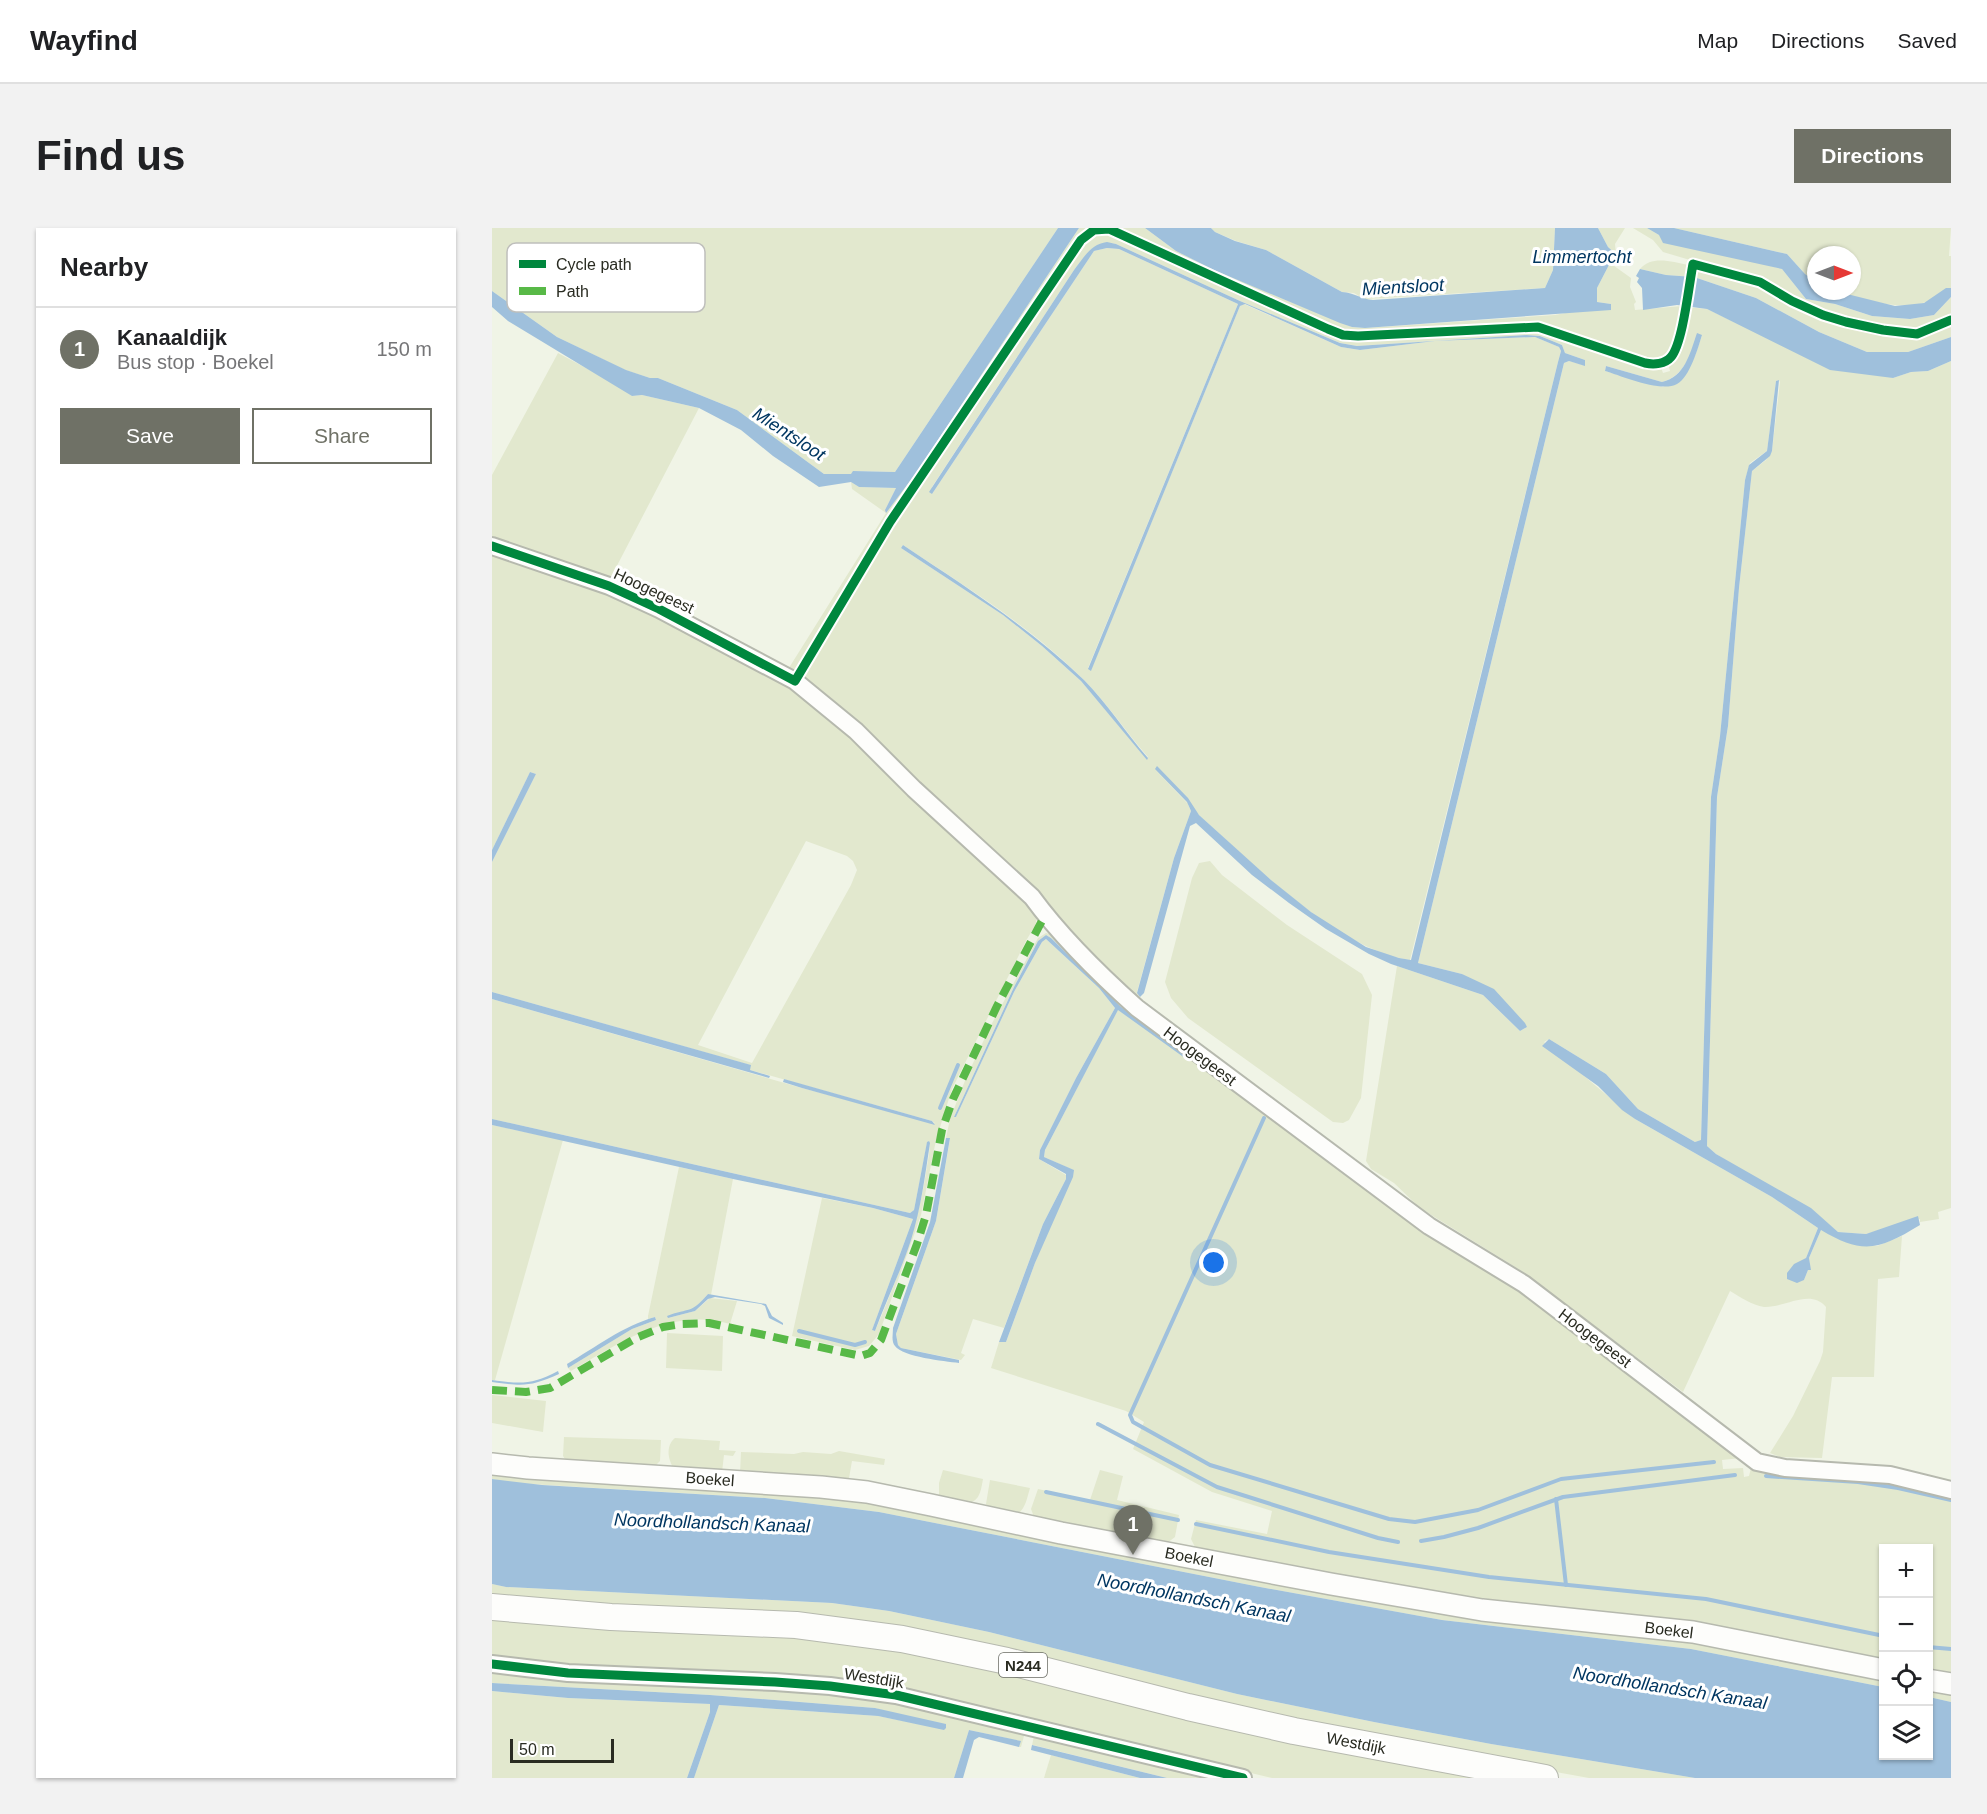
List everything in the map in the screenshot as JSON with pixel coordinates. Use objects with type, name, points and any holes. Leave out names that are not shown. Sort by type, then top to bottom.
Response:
[{"type":"main road","name":"Westdijk","points":[[492,1607],[611,1617],[796,1625],[902,1638],[1294,1731],[1545,1778]]},
{"type":"street","name":"Hoogegeest","points":[[492,546],[609,586],[659,609],[795,681],[856,731],[914,789],[1032,897],[1045,915],[1105,980],[1137,1008],[1429,1226],[1524,1284],[1758,1462],[1785,1468],[1890,1476],[1951,1490]]},
{"type":"street","name":"Boekel","points":[[492,1464],[867,1492],[1061,1533],[1354,1588],[1482,1610],[1693,1632],[1879,1669]]},
{"type":"street","name":"Westdijk","points":[[492,1664],[568,1673],[830,1686],[896,1695],[1243,1778]]},
{"type":"street","points":[[1933,1681],[1951,1684]]},
{"type":"green space","points":[[492,228],[1058,228],[895,472],[854,471],[852,474],[824,474],[737,410],[658,378],[650,378],[625,370],[557,337],[522,312],[705,312],[705,243],[507,243],[507,302],[492,291]]},
{"type":"green space","points":[[1079,228],[1145,228],[1176,251],[1214,270],[1352,327],[1555,315],[1611,304],[1597,302],[1597,288],[1610,263],[1631,278],[1630,287],[1636,302],[1635,310],[1682,306],[1674,343],[1658,359],[1663,373],[1670,371],[1668,363],[1680,347],[1687,307],[1707,309],[1749,329],[1893,378],[1911,372],[1928,371],[1951,361],[1951,1208],[1938,1212],[1939,1219],[1920,1222],[1920,1219],[1866,1234],[1838,1232],[1707,1146],[1717,797],[1728,726],[1739,588],[1752,471],[1766,460],[1772,451],[1779,380],[1776,381],[1767,451],[1750,463],[1745,480],[1720,736],[1711,797],[1701,1141],[1695,1142],[1638,1109],[1606,1074],[1549,1039],[1544,1042],[1635,1119],[1772,1197],[1818,1228],[1806,1258],[1801,1262],[1804,1280],[1810,1270],[1809,1258],[1821,1230],[1877,1246],[1902,1236],[1899,1277],[1878,1279],[1874,1377],[1832,1377],[1822,1458],[1780,1457],[1770,1453],[1793,1416],[1823,1352],[1826,1307],[1820,1302],[1805,1299],[1764,1307],[1751,1303],[1730,1291],[1683,1392],[1520,1270],[1420,1208],[1394,1183],[1371,1169],[1366,1161],[1397,966],[1483,995],[1520,1031],[1527,1027],[1462,974],[1418,963],[1564,363],[1569,361],[1584,365],[1585,360],[1565,353],[1562,345],[1540,336],[1526,335],[1357,346],[1340,343],[1240,301],[1116,244],[1102,244],[1092,250],[1074,270],[932,487],[932,494],[1094,251],[1107,248],[1119,249],[1238,304],[1088,668],[1091,670],[1240,306],[1244,304],[1341,347],[1360,350],[1435,341],[1535,337],[1559,347],[1561,351],[1410,960],[1383,953],[1326,923],[1270,880],[1188,803],[1191,811],[1174,858],[1137,992],[1140,997],[1137,998],[787,671],[886,513],[852,489],[851,482],[859,487],[896,488],[885,510],[916,473]],"holes":[[[1702,335],[1686,374],[1663,387],[1605,371],[1606,366],[1662,382],[1681,370]],[[903,545],[997,608],[1063,660],[1101,698],[1148,757],[1147,759],[1081,681],[1042,646],[1003,615],[901,548]]]},
{"type":"green space","points":[[1211,228],[1555,228],[1553,270],[1545,288],[1364,299],[1354,293],[1342,292],[1266,250],[1236,241]]},
{"type":"green space","points":[[1598,228],[1625,228],[1615,244],[1616,254],[1608,247]]},
{"type":"green space","points":[[1633,228],[1647,228],[1659,235],[1782,269],[1807,300],[1835,304],[1872,316],[1910,319],[1934,315],[1951,297],[1951,337],[1908,352],[1867,352],[1819,332],[1756,298],[1694,277],[1666,275],[1640,269],[1656,261],[1688,265],[1690,260],[1663,252],[1653,240]]},
{"type":"green space","points":[[1674,228],[1951,228],[1949,256],[1951,256],[1951,288],[1943,290],[1923,303],[1890,305],[1878,303],[1861,298],[1861,246],[1807,246],[1807,275],[1787,254]]},
{"type":"green space","points":[[558,353],[616,384],[632,396],[642,395],[699,408],[609,581],[492,540],[492,475]]},
{"type":"green space","points":[[492,550],[594,586],[774,675],[829,718],[1032,904],[1038,914],[1035,926],[952,1089],[936,1140],[921,1215],[879,1334],[869,1346],[855,1350],[792,1336],[822,1198],[913,1219],[872,1330],[875,1331],[912,1234],[926,1173],[929,1141],[914,1210],[910,1213],[492,1119],[492,999],[802,1088],[935,1123],[750,1070],[750,1065],[492,992],[492,862],[536,774],[530,772],[492,850]],"holes":[[[806,841],[847,856],[853,861],[857,870],[851,885],[752,1063],[698,1045]]]},
{"type":"green space","points":[[1210,861],[1222,875],[1287,925],[1362,974],[1372,995],[1361,1098],[1349,1120],[1343,1123],[1333,1122],[1188,1018],[1171,998],[1165,982],[1192,878],[1199,863]]},
{"type":"green space","points":[[1046,933],[1057,936],[1115,995],[1503,1275],[1741,1458],[1722,1460],[1723,1469],[1743,1468],[1744,1477],[1749,1476],[1751,1468],[1774,1472],[1858,1477],[1951,1494],[1951,1677],[1933,1673],[1933,1544],[1879,1544],[1879,1661],[1514,1609],[1197,1551],[1191,1539],[1196,1520],[1267,1534],[1272,1511],[1212,1492],[1133,1449],[1144,1422],[1126,1411],[991,1368],[999,1342],[1006,1342],[1073,1170],[1044,1157],[1045,1150],[1118,1009],[1190,1059],[1120,1006],[1046,935],[1038,941],[1014,987],[954,1117],[956,1117],[1014,992],[1042,942],[1046,939],[1099,988],[1115,1008],[1040,1150],[1039,1159],[1066,1175],[1066,1179],[1043,1224],[1004,1328],[973,1319],[961,1353],[965,1355],[961,1360],[901,1348],[898,1345],[896,1334],[936,1221],[950,1139],[946,1138],[950,1119],[990,1027],[1038,938]]},
{"type":"green space","points":[[492,1125],[563,1140],[495,1380],[492,1380]]},
{"type":"green space","points":[[679,1167],[733,1179],[711,1295],[708,1294],[695,1308],[668,1318],[695,1311],[710,1298],[737,1301],[730,1324],[708,1320],[687,1320],[667,1324],[627,1339],[571,1371],[568,1368],[632,1329],[656,1320],[655,1317],[648,1319],[648,1316]]},
{"type":"green space","points":[[667,1333],[723,1336],[722,1371],[666,1368]]},
{"type":"green space","points":[[492,1395],[546,1401],[543,1432],[492,1423]]},
{"type":"green space","points":[[564,1437],[661,1440],[660,1461],[655,1466],[567,1462],[563,1456]]},
{"type":"green space","points":[[675,1438],[720,1441],[719,1450],[736,1451],[733,1456],[724,1455],[722,1472],[675,1470],[669,1449]]},
{"type":"green space","points":[[839,1451],[885,1459],[884,1465],[852,1461],[848,1484],[740,1474],[741,1452],[831,1454]]},
{"type":"green space","points":[[492,1468],[807,1491],[1879,1674],[1879,1686],[1691,1649],[1442,1620],[1260,1587],[879,1512],[765,1498],[512,1483],[492,1479]]},
{"type":"green space","points":[[943,1470],[983,1479],[979,1496],[969,1503],[949,1501],[943,1498],[939,1495],[939,1483]]},
{"type":"green space","points":[[1100,1470],[1123,1476],[1117,1500],[1179,1515],[1175,1537],[1167,1543],[1143,1540],[1097,1528],[1083,1528],[1034,1517],[1031,1509],[1038,1489],[1090,1500]]},
{"type":"green space","points":[[990,1480],[1030,1488],[1025,1505],[1018,1514],[988,1507],[986,1504]]},
{"type":"green space","points":[[492,1584],[506,1587],[832,1603],[889,1611],[989,1632],[1237,1694],[1491,1744],[1695,1778],[1589,1778],[1296,1725],[994,1651],[492,1601]]},
{"type":"green space","points":[[492,1613],[899,1644],[1513,1778],[1272,1778],[895,1689],[492,1659]]},
{"type":"green space","points":[[492,1672],[828,1692],[892,1700],[1020,1730],[1024,1736],[1021,1747],[1019,1747],[1020,1741],[969,1730],[954,1778],[694,1778],[719,1705],[878,1716],[944,1729],[875,1708],[710,1695],[492,1683]]},
{"type":"green space","points":[[1933,1685],[1951,1689],[1951,1702],[1933,1698]]},
{"type":"green space","points":[[492,1691],[568,1698],[710,1704],[710,1712],[687,1778],[492,1778]]},
{"type":"green space","points":[[1034,1736],[1223,1778],[1167,1778],[1033,1745],[1031,1750]]},
{"type":"green space","points":[[1051,1755],[1140,1778],[1044,1778]]},
{"type":"water","points":[[1058,228],[1079,228],[916,473],[886,513],[885,510],[896,488],[859,487],[851,482],[819,487],[773,456],[741,430],[699,408],[642,395],[632,396],[508,321],[492,307],[492,291],[507,302],[507,312],[522,312],[557,337],[626,370],[650,378],[658,378],[737,410],[824,474],[851,474],[853,471],[895,472]]},
{"type":"water","name":"Limmertocht","points":[[1145,228],[1211,228],[1235,241],[1266,250],[1342,292],[1373,300],[1545,288],[1553,270],[1555,228],[1598,228],[1608,247],[1618,256],[1613,264],[1610,263],[1597,288],[1597,302],[1611,304],[1611,310],[1365,328],[1340,323],[1214,270],[1176,251]]},
{"type":"water","points":[[1647,228],[1674,228],[1787,254],[1807,275],[1807,299],[1782,269],[1663,243],[1659,235]]},
{"type":"water","points":[[1107,242],[1340,343],[1357,346],[1526,335],[1540,336],[1562,345],[1565,353],[1585,360],[1585,366],[1569,361],[1564,363],[1418,963],[1462,974],[1494,989],[1525,1023],[1527,1027],[1520,1031],[1483,995],[1391,964],[1326,929],[1252,875],[1196,823],[1190,826],[1144,993],[1140,997],[1137,993],[1174,858],[1191,811],[1187,802],[1155,769],[1157,766],[1188,798],[1199,815],[1271,880],[1311,912],[1366,947],[1411,960],[1561,351],[1559,347],[1535,337],[1435,341],[1360,350],[1341,347],[1245,304],[1240,306],[1091,671],[1088,669],[1238,304],[1119,249],[1107,248],[1094,251],[932,494],[929,492],[1074,270],[1092,248]]},
{"type":"water","points":[[1640,269],[1666,275],[1694,277],[1756,298],[1819,332],[1867,352],[1908,352],[1951,337],[1951,361],[1928,371],[1911,372],[1893,378],[1830,370],[1707,309],[1677,305],[1643,310],[1642,288],[1636,276]]},
{"type":"water","points":[[1946,288],[1951,288],[1951,297],[1934,315],[1910,319],[1872,316],[1835,304],[1812,300],[1861,300],[1861,298],[1895,306],[1924,303]]},
{"type":"water","points":[[1697,333],[1702,335],[1693,362],[1686,375],[1677,384],[1652,385],[1605,371],[1606,366],[1662,382],[1670,379],[1686,363]]},
{"type":"water","points":[[1779,380],[1772,451],[1770,456],[1752,471],[1739,588],[1728,726],[1717,797],[1707,1146],[1716,1154],[1811,1208],[1838,1232],[1866,1234],[1918,1216],[1920,1225],[1893,1240],[1871,1246],[1848,1243],[1821,1230],[1809,1258],[1811,1270],[1808,1270],[1804,1280],[1797,1283],[1787,1279],[1787,1273],[1794,1264],[1806,1258],[1818,1228],[1772,1197],[1635,1119],[1622,1110],[1598,1086],[1542,1046],[1549,1039],[1606,1074],[1638,1109],[1695,1142],[1701,1140],[1711,797],[1720,736],[1745,480],[1749,465],[1767,451],[1776,381]]},
{"type":"water","points":[[903,545],[996,608],[1063,661],[1101,698],[1148,758],[1147,760],[1081,681],[1042,646],[1003,615],[901,548]]},
{"type":"water","points":[[530,772],[536,774],[492,862],[492,850]]},
{"type":"water","points":[[1046,935],[1120,1006],[1190,1059],[1189,1061],[1118,1010],[1045,1150],[1044,1157],[1074,1170],[1073,1177],[1035,1263],[1006,1342],[999,1342],[1043,1224],[1066,1179],[1066,1174],[1039,1159],[1040,1150],[1115,1008],[1099,988],[1046,939],[1042,942],[1014,992],[956,1117],[954,1117],[1014,987],[1038,941]]},
{"type":"water","points":[[492,992],[751,1065],[750,1070],[770,1076],[769,1078],[492,999]]},
{"type":"water","points":[[784,1079],[932,1121],[935,1125],[802,1088],[783,1082]]},
{"type":"water","points":[[492,1119],[910,1213],[914,1210],[927,1142],[930,1143],[920,1204],[911,1240],[875,1331],[872,1330],[913,1219],[873,1208],[492,1125]]},
{"type":"water","points":[[946,1138],[950,1138],[936,1221],[896,1334],[898,1345],[901,1348],[959,1360],[959,1363],[906,1353],[895,1346],[893,1340],[893,1328],[930,1222]]},
{"type":"water","points":[[708,1294],[766,1304],[772,1316],[783,1325],[769,1318],[765,1306],[761,1304],[715,1297],[708,1299],[695,1311],[668,1318],[667,1316],[693,1308]]},
{"type":"water","points":[[655,1317],[656,1320],[632,1329],[568,1368],[567,1364],[610,1338]]},
{"type":"water","points":[[558,1371],[559,1374],[533,1383],[519,1385],[492,1382],[492,1380],[518,1383],[533,1381]]},
{"type":"water","name":"Noordhollandsch Kanaal","points":[[492,1479],[542,1485],[765,1498],[879,1512],[1260,1587],[1442,1620],[1691,1649],[1879,1686],[1879,1760],[1933,1760],[1933,1698],[1951,1702],[1951,1778],[1695,1778],[1491,1744],[1237,1694],[989,1632],[889,1611],[832,1603],[506,1587],[492,1584]]},
{"type":"water","points":[[492,1683],[710,1695],[875,1708],[946,1724],[946,1728],[944,1730],[878,1716],[719,1705],[694,1778],[687,1778],[710,1712],[710,1704],[568,1698],[492,1691]]},
{"type":"water","points":[[969,1730],[1021,1741],[1019,1747],[979,1737],[974,1740],[963,1778],[954,1778]]},
{"type":"water","points":[[1032,1745],[1167,1778],[1140,1778],[1031,1750]]},
{"type":"waterway","points":[[940,1108],[958,1065]]},
{"type":"waterway","points":[[1264,1118],[1130,1415],[1133,1422],[1210,1465],[1389,1519],[1415,1522],[1478,1510],[1561,1479],[1714,1462]]},
{"type":"waterway","points":[[799,1331],[855,1345],[865,1342]]},
{"type":"waterway","points":[[1098,1424],[1217,1487],[1378,1538],[1398,1542]]},
{"type":"waterway","points":[[1421,1541],[1478,1528],[1563,1497],[1735,1475]]},
{"type":"waterway","points":[[1766,1476],[1858,1482],[1951,1500]]},
{"type":"waterway","points":[[1046,1492],[1178,1520]]},
{"type":"waterway","points":[[1556,1499],[1566,1585]]},
{"type":"waterway","points":[[1196,1524],[1329,1552],[1489,1577],[1706,1599],[1879,1635]]},
{"type":"waterway","points":[[1933,1647],[1951,1649]]},
{"type":"marked path","points":[[492,1390],[526,1392],[550,1388],[638,1337],[663,1327],[682,1324],[709,1323],[861,1356],[870,1353],[881,1340],[917,1244],[926,1215],[942,1130],[953,1099],[997,1006],[1045,915]]},
{"type":"cycle path","points":[[492,546],[609,586],[659,609],[795,681],[890,522],[1081,240],[1094,230],[1109,229],[1343,335],[1538,327],[1645,363],[1659,363],[1671,357],[1679,339],[1693,264],[1760,282],[1792,301],[1823,315],[1846,322],[1917,334],[1951,320]]},
{"type":"cycle path","points":[[492,1664],[568,1673],[830,1686],[896,1695],[1243,1778]]},
{"type":"place","name":"Kanaaldijk","points":[[1133,1555]]},
{"type":"water label","name":"Mientsloot","points":[[1403,287]]},
{"type":"water label","name":"Mientsloot","points":[[789,434]]}]
